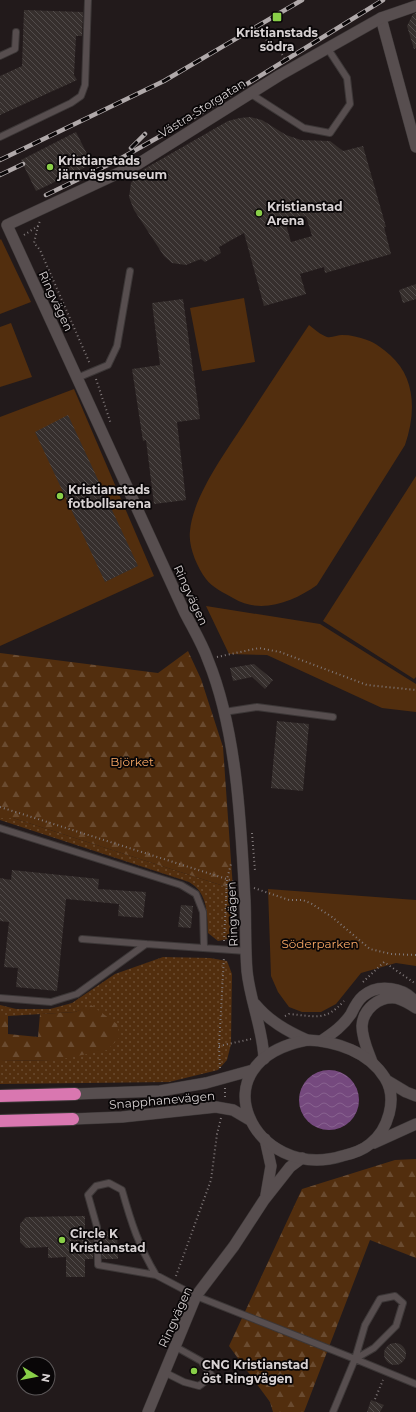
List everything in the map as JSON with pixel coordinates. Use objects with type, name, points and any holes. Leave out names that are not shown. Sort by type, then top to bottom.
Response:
[{"type":"highway","points":[[0,1096],[75,1094]]},
{"type":"highway","points":[[0,1120],[73,1119]]},
{"type":"street","name":"Västra Storgatan","points":[[4,227],[138,164],[251,94],[381,18],[416,6]]},
{"type":"street","points":[[381,18],[416,147]]},
{"type":"street","name":"Ringvägen","points":[[4,227],[14,241],[180,604],[208,659],[224,712],[236,780],[244,884],[247,971],[253,1002],[262,1035],[264,1059]]},
{"type":"street","points":[[321,1041],[342,1025],[363,996],[373,990],[382,988],[396,989],[405,993],[416,1002]]},
{"type":"street","points":[[416,1008],[396,998],[381,1000],[369,1008],[364,1014],[362,1027],[364,1040],[372,1062],[386,1080],[398,1088],[416,1096]]},
{"type":"street","points":[[253,1002],[287,1031],[306,1040],[321,1041],[347,1048],[372,1062]]},
{"type":"street","points":[[306,1040],[280,1049],[264,1059],[253,1070],[246,1088],[246,1112],[250,1120],[265,1139],[286,1153],[302,1158],[329,1160],[370,1145],[416,1124]]},
{"type":"street","name":"Snapphanevägen","points":[[75,1094],[160,1091],[206,1083],[253,1070]]},
{"type":"street","points":[[370,1145],[377,1137],[388,1119],[390,1101],[386,1080]]},
{"type":"street","name":"Snapphanevägen","points":[[73,1119],[122,1117],[216,1107],[233,1110],[250,1120]]},
{"type":"street","name":"Ringvägen","points":[[264,1200],[271,1166],[265,1139]]},
{"type":"street","name":"Ringvägen","points":[[148,1412],[196,1296],[234,1246],[264,1200],[290,1167],[302,1158]]},
{"type":"lane","points":[[0,137],[71,103],[81,96],[85,85],[88,0]]},
{"type":"lane","points":[[0,56],[15,49],[16,32]]},
{"type":"lane","points":[[251,94],[304,128],[330,133],[350,104],[347,78],[328,49]]},
{"type":"lane","points":[[77,378],[108,365],[117,346],[130,270]]},
{"type":"lane","points":[[224,712],[257,707],[333,717]]},
{"type":"lane","points":[[0,828],[182,885],[196,894],[203,912],[204,947]]},
{"type":"lane","points":[[82,939],[246,951]]},
{"type":"lane","points":[[0,998],[51,1002],[77,994],[146,944]]},
{"type":"lane","points":[[156,1275],[142,1252],[133,1230],[122,1190],[109,1183],[96,1186],[88,1195],[97,1227],[98,1265],[156,1275],[196,1296],[416,1384]]},
{"type":"lane","points":[[333,1412],[355,1359],[366,1325],[380,1299],[395,1296],[403,1303],[396,1326],[374,1348],[355,1359]]},
{"type":"lane","points":[[164,1372],[184,1382],[199,1386],[212,1376],[201,1361],[176,1347]]},
{"type":"path","points":[[261,29],[271,49],[277,45],[286,62],[282,64]]},
{"type":"path","points":[[45,208],[38,226],[34,243],[40,250],[94,371],[114,430]]},
{"type":"path","points":[[14,241],[38,226]]},
{"type":"path","points":[[183,579],[203,621]]},
{"type":"path","points":[[208,659],[259,648],[280,652],[367,686],[416,690]]},
{"type":"path","points":[[216,649],[220,656]]},
{"type":"path","points":[[0,807],[244,884],[270,895],[289,900],[303,900],[332,917],[370,949],[391,954],[416,955]]},
{"type":"path","points":[[227,879],[232,862]]},
{"type":"path","points":[[360,984],[384,962],[416,984]]},
{"type":"path","points":[[277,1024],[289,1014],[317,1017],[330,1014],[345,1000]]},
{"type":"path","points":[[219,1046],[235,1044],[262,1035]]},
{"type":"path","points":[[376,1399],[386,1372]]},
{"type":"green space","points":[[1,239],[31,302],[0,314],[0,240]]},
{"type":"green space","points":[[244,298],[255,362],[202,371],[190,308]]},
{"type":"green space","points":[[11,323],[32,377],[0,387],[0,327]]},
{"type":"green space","points":[[309,325],[327,337],[349,335],[370,341],[385,351],[399,364],[409,385],[411,397],[412,409],[409,433],[405,445],[317,585],[298,597],[287,601],[265,606],[254,606],[243,603],[230,596],[215,587],[206,579],[199,569],[192,550],[190,543],[190,531],[198,503],[212,473]]},
{"type":"green space","name":"Kristianstads fotbollsarena","points":[[74,389],[154,576],[0,646],[0,417]]},
{"type":"green space","points":[[416,476],[416,677],[414,679],[323,621]]},
{"type":"green space","points":[[206,606],[320,624],[416,684],[416,712],[382,708],[267,655],[229,654]]},
{"type":"green space","name":"Björket","points":[[188,651],[201,679],[223,747],[233,889],[13,818],[0,818],[0,653],[158,673]]},
{"type":"green space","points":[[0,818],[13,818],[233,889],[233,933],[228,939],[218,941],[208,933],[207,911],[203,898],[200,892],[189,882],[0,820]]},
{"type":"green space","name":"Söderparken","points":[[268,889],[416,900],[416,966],[396,963],[361,973],[336,1004],[321,1012],[302,1012],[289,1007],[278,992],[271,976]]},
{"type":"green space","points":[[163,957],[210,958],[227,961],[232,974],[231,1044],[227,1060],[218,1070],[169,1082],[0,1084],[0,1060],[52,1061],[91,1006],[75,1012],[0,1016],[0,1005],[16,1009],[50,1009],[72,1003],[115,974]]},
{"type":"green space","points":[[91,1005],[117,1024],[120,1037],[107,1050],[52,1061],[0,1060],[0,1016],[8,1016],[8,1034],[38,1037],[40,1014],[75,1012]]},
{"type":"green space","points":[[416,1159],[416,1258],[370,1240],[304,1412],[273,1412],[270,1402],[229,1346],[302,1189],[395,1160]]},
{"type":"water","points":[[329,1070],[346,1075],[354,1083],[359,1100],[354,1117],[346,1125],[329,1130],[312,1125],[304,1117],[299,1100],[304,1083],[312,1075]]},
{"type":"building","points":[[24,10],[83,12],[82,36],[76,36],[74,75],[77,80],[0,115],[0,76],[22,66]]},
{"type":"building","points":[[416,13],[416,48],[414,49],[407,26],[413,14]]},
{"type":"building","name":"Kristianstad Arena","points":[[250,117],[262,120],[286,135],[301,140],[330,141],[343,151],[363,146],[386,227],[384,227],[391,254],[325,273],[324,267],[300,274],[306,294],[264,306],[244,233],[219,247],[221,253],[205,262],[201,259],[186,265],[172,263],[164,256],[134,210],[129,197],[131,183],[139,172],[228,121]],"holes":[[[306,216],[312,236],[291,242],[285,221]]]},
{"type":"building","points":[[76,132],[92,164],[36,191],[21,160]]},
{"type":"building","points":[[416,284],[416,299],[403,303],[399,290]]},
{"type":"building","points":[[183,299],[200,419],[177,422],[186,500],[154,504],[146,440],[143,441],[132,369],[160,365],[152,303]]},
{"type":"building","points":[[68,415],[138,566],[105,582],[35,432]]},
{"type":"building","points":[[254,664],[273,680],[265,689],[252,677],[233,681],[230,668]]},
{"type":"building","points":[[277,721],[309,724],[303,791],[271,788]]},
{"type":"building","points":[[12,870],[99,879],[98,889],[146,892],[143,918],[118,916],[119,904],[66,899],[57,991],[16,987],[18,968],[4,967],[9,922],[0,921],[0,878],[11,880]]},
{"type":"building","points":[[181,905],[193,906],[191,928],[178,927]]},
{"type":"building","points":[[85,1216],[85,1232],[93,1231],[93,1259],[85,1259],[85,1277],[66,1277],[66,1257],[48,1258],[48,1247],[26,1248],[20,1242],[20,1224],[26,1217]]},
{"type":"building","points":[[102,1231],[117,1231],[118,1259],[102,1259]]},
{"type":"building","points":[[391,1343],[399,1343],[406,1350],[406,1358],[399,1365],[391,1365],[384,1358],[384,1350]]},
{"type":"building","points":[[371,1400],[384,1405],[380,1412],[367,1412]]},
{"type":"railway","points":[[0,160],[164,81],[302,0]]},
{"type":"railway","points":[[46,195],[118,160],[187,121],[383,0]]},
{"type":"railway","points":[[131,148],[145,134]]},
{"type":"railway","points":[[0,175],[23,164]]},
{"type":"place","name":"Kristianstads södra","points":[[277,17]]},
{"type":"place","name":"Kristianstads järnvägsmuseum","points":[[50,167]]},
{"type":"place","name":"Kristianstad Arena","points":[[259,213]]},
{"type":"place","name":"Kristianstads fotbollsarena","points":[[60,496]]},
{"type":"place","name":"Circle K Kristianstad","points":[[62,1240]]},
{"type":"place","name":"CNG Kristianstad öst Ringvägen","points":[[194,1371]]}]
